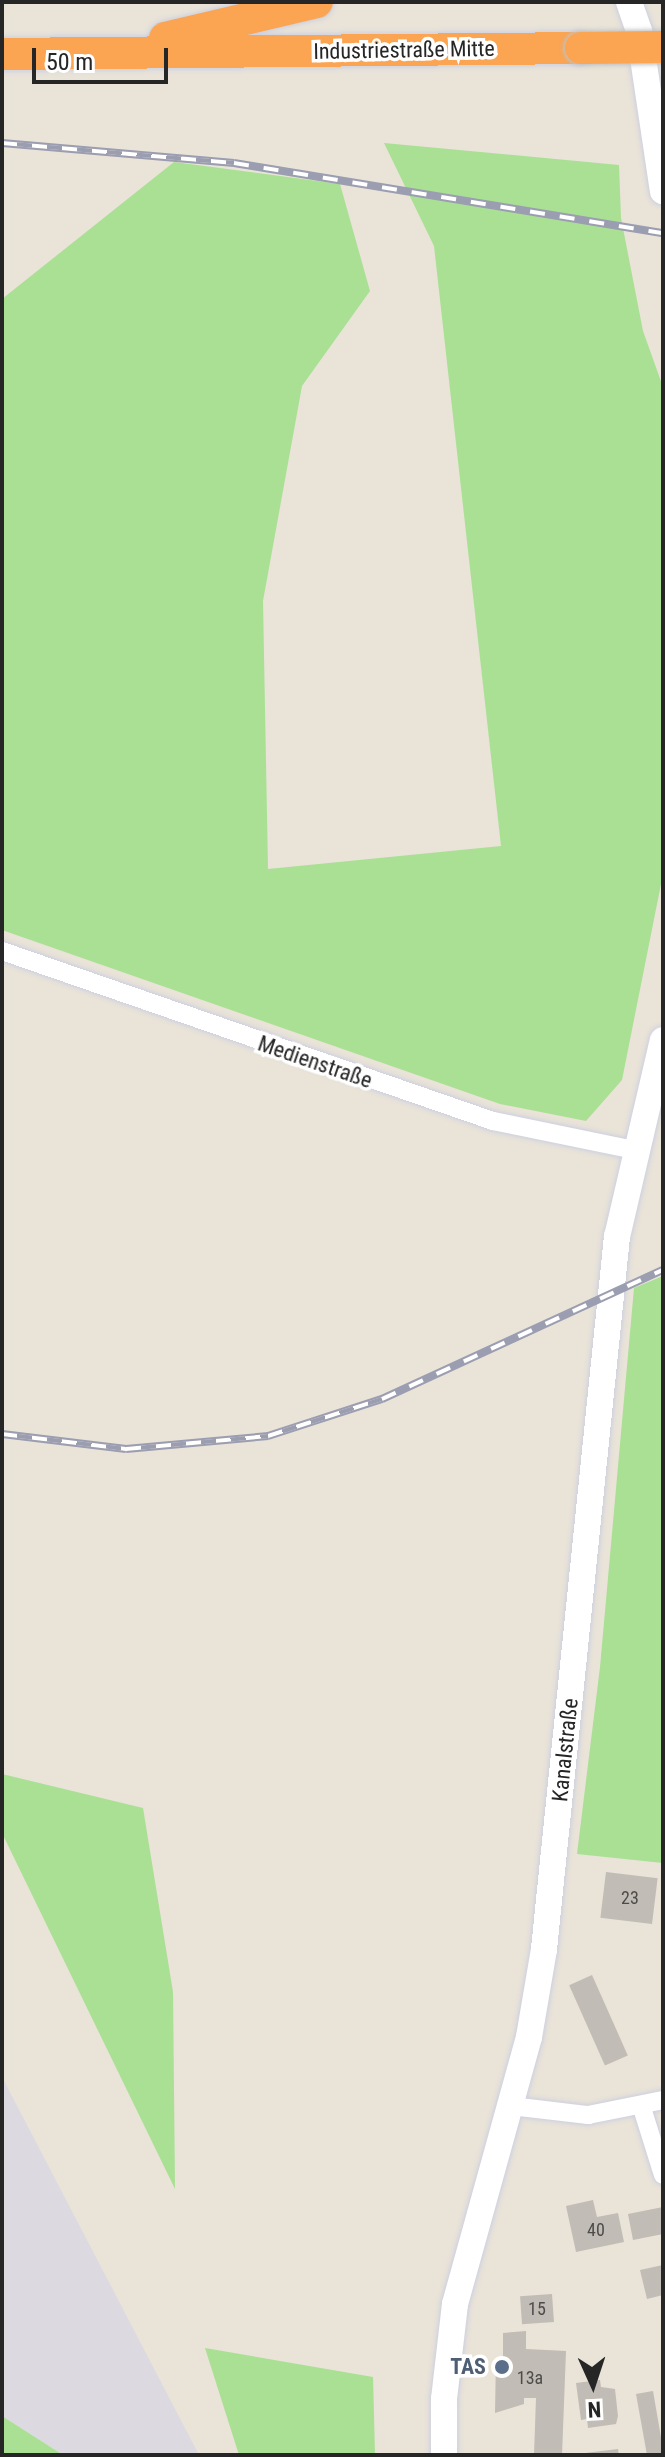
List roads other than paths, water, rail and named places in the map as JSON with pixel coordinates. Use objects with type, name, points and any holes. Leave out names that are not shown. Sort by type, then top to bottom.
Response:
[{"type":"highway","points":[[2,54],[174,37],[317,2]]},
{"type":"highway","name":"Industriestraße Mitte","points":[[2,54],[581,48],[651,39]]},
{"type":"street","points":[[629,2],[651,39]]},
{"type":"street","points":[[640,2],[651,39],[663,191]]},
{"type":"street","name":"Medienstraße","points":[[2,951],[478,1116],[634,1150]]},
{"type":"street","name":"Kanalstraße","points":[[444,2455],[444,2399],[455,2304],[511,2106],[544,1949],[617,1237],[634,1150],[663,1040]]},
{"type":"street","points":[[511,2106],[588,2115],[642,2108],[663,2100]]},
{"type":"street","points":[[642,2108],[663,2175]]},
{"type":"railway","points":[[2,143],[234,163],[663,233]]},
{"type":"railway","points":[[2,1434],[126,1449],[268,1436],[382,1399],[663,1270]]},
{"type":"place","name":"TAS","points":[[502,2367]]}]
